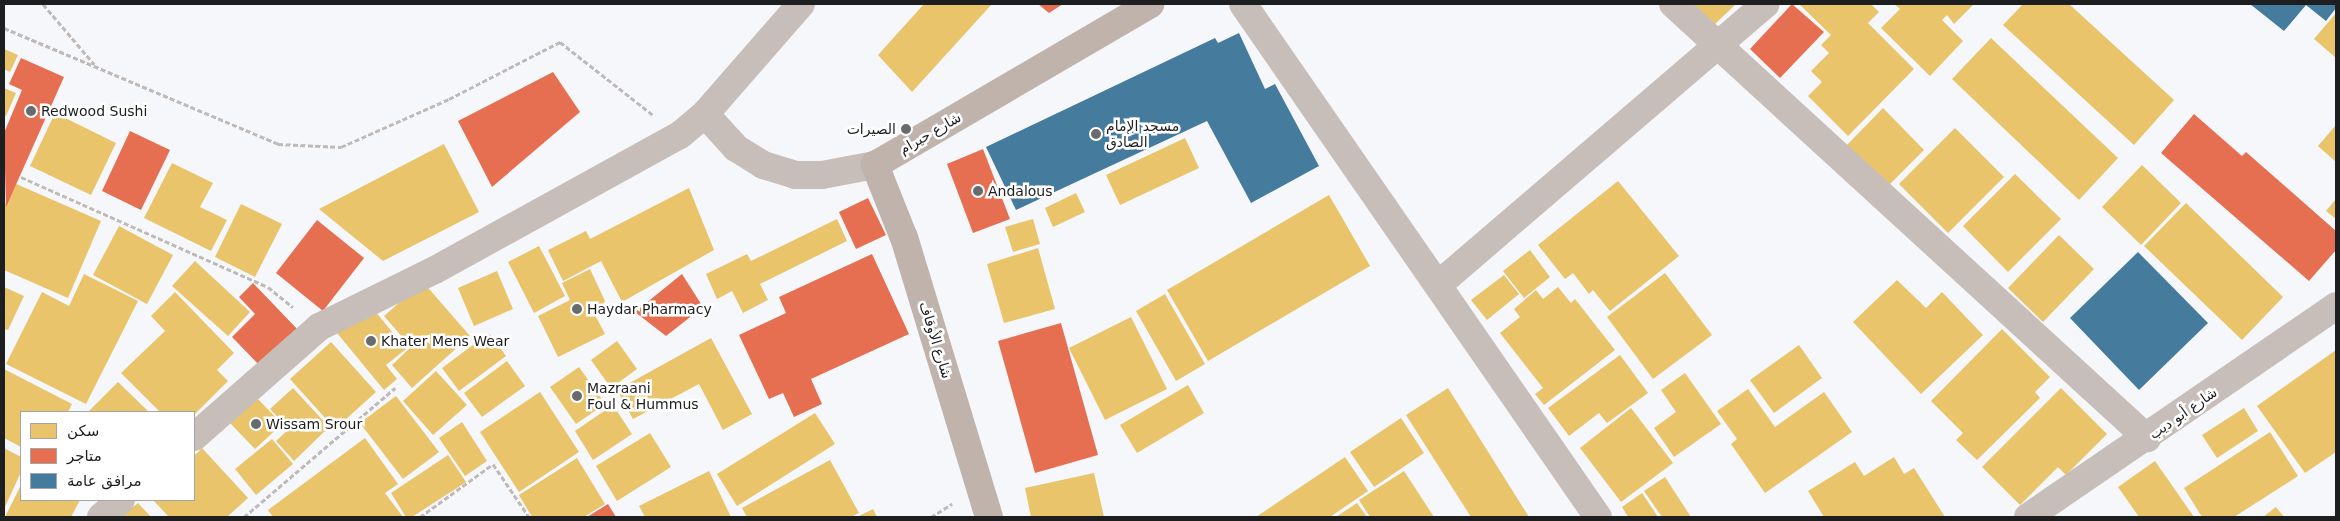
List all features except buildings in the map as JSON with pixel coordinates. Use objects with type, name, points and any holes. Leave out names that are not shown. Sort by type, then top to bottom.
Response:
[{"type":"street","points":[[195,436],[319,328],[435,270],[680,135],[705,114],[801,4]]},
{"type":"street","name":"شارع حيرام","points":[[705,114],[736,148],[762,165],[787,173],[822,175],[875,166],[1150,4]]},
{"type":"street","points":[[1243,4],[1439,284],[1598,517]]},
{"type":"street","points":[[1673,4],[2147,438]]},
{"type":"street","points":[[1439,284],[1719,47],[1766,4]]},
{"type":"street","name":"شارع الأوقاف","points":[[875,166],[904,238],[989,517]]},
{"type":"street","name":"شارع أبو ديب","points":[[2028,517],[2147,438],[2336,306]]},
{"type":"street","points":[[101,517],[121,501]]},
{"type":"path","points":[[43,4],[95,65]]},
{"type":"path","points":[[4,28],[278,144],[342,146],[449,98],[560,42],[680,135]]},
{"type":"path","points":[[22,176],[268,287],[319,328]]},
{"type":"path","points":[[244,517],[395,388]]},
{"type":"path","points":[[420,517],[493,464],[528,517]]},
{"type":"place","name":"Redwood Sushi","points":[[31,111]]},
{"type":"place","name":"الصيرات","points":[[906,129]]},
{"type":"place","name":"مسجد الإمام الصادق","points":[[1096,134]]},
{"type":"place","name":"Andalous","points":[[978,191]]},
{"type":"place","name":"Haydar Pharmacy","points":[[577,309]]},
{"type":"place","name":"Khater Mens Wear","points":[[371,341]]},
{"type":"place","name":"Mazraani Foul & Hummus","points":[[577,396]]},
{"type":"place","name":"Wissam Srour","points":[[256,424]]}]
